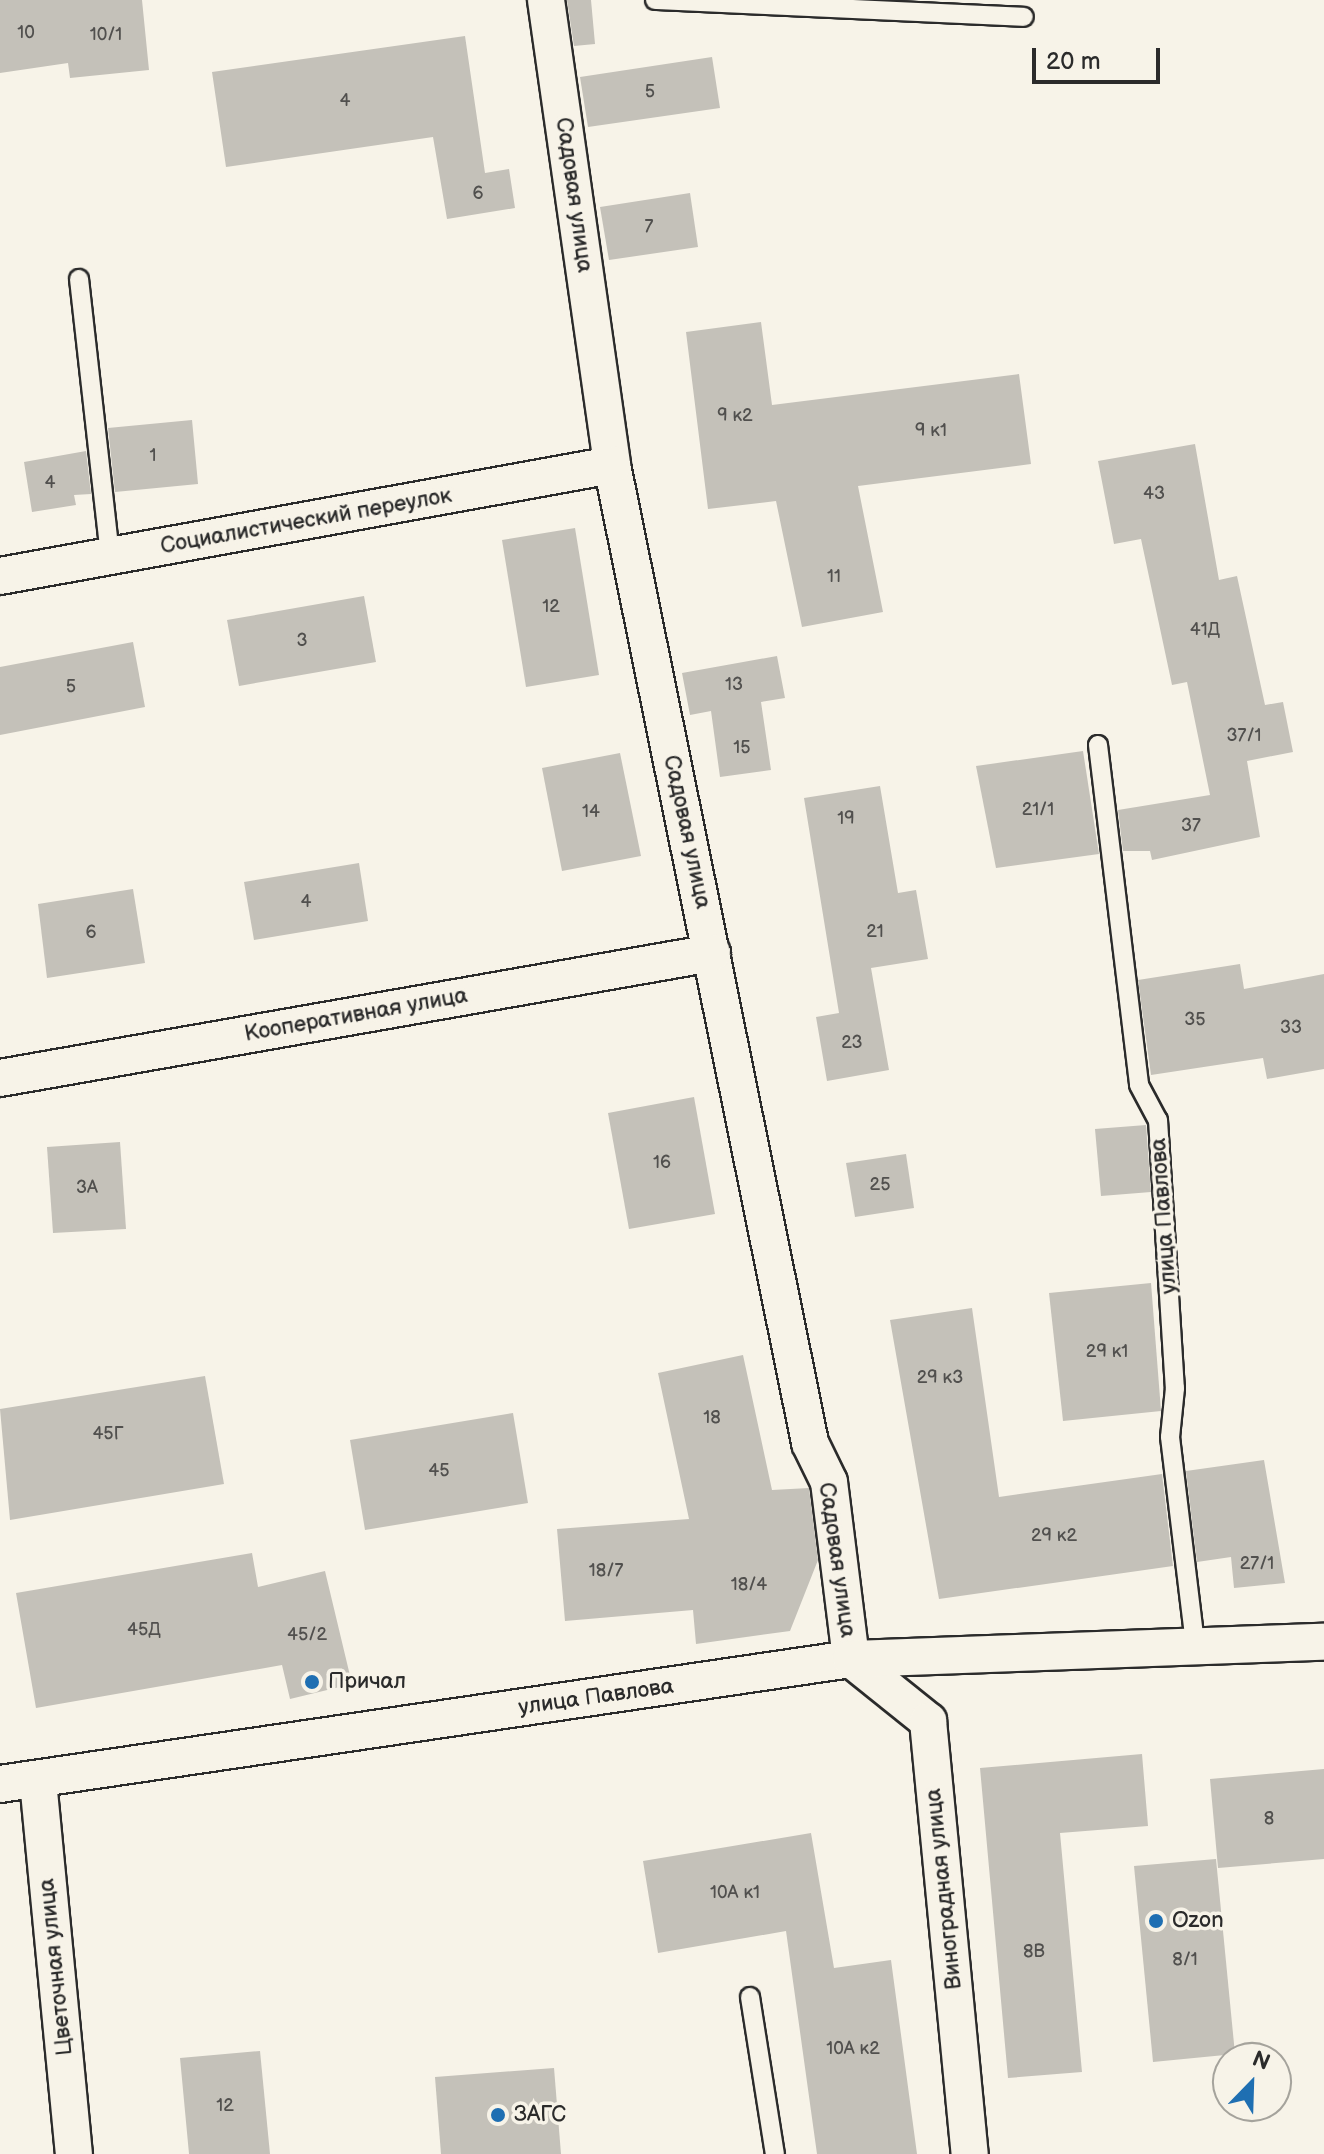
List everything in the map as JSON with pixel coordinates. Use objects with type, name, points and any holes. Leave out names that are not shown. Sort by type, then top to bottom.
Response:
[{"type":"street","name":"Садовая улица","points":[[546,0],[612,465],[810,1443],[829,1482],[851,1659]]},
{"type":"street","name":"Социалистический переулок","points":[[0,576],[612,465]]},
{"type":"street","name":"Кооперативная улица","points":[[0,1078],[712,953]]},
{"type":"street","name":"улица Павлова","points":[[0,1784],[38,1781],[851,1659],[1195,1644],[1324,1642]]},
{"type":"street","name":"Виноградная улица","points":[[851,1659],[928,1721],[970,2154]]},
{"type":"street","name":"Цветочная улица","points":[[38,1781],[74,2154]]},
{"type":"lane","points":[[655,0],[1024,17]]},
{"type":"lane","points":[[79,279],[110,556]]},
{"type":"lane","name":"улица Павлова","points":[[1098,745],[1139,1085],[1158,1120],[1175,1388],[1170,1437],[1195,1644]]},
{"type":"lane","points":[[750,1997],[775,2154]]},
{"type":"building","points":[[0,0],[142,0],[149,70],[70,78],[68,63],[0,73]]},
{"type":"building","points":[[567,0],[591,0],[595,44],[574,46]]},
{"type":"building","points":[[465,36],[485,173],[509,169],[515,208],[447,219],[433,137],[226,167],[212,72]]},
{"type":"building","points":[[712,57],[720,108],[588,127],[580,77]]},
{"type":"building","points":[[690,193],[698,247],[609,260],[600,207]]},
{"type":"building","points":[[761,322],[772,405],[1019,374],[1031,464],[858,486],[883,612],[802,627],[776,501],[708,509],[686,332]]},
{"type":"building","points":[[192,420],[198,484],[115,492],[108,428]]},
{"type":"building","points":[[1195,444],[1219,580],[1237,576],[1265,705],[1283,702],[1293,752],[1247,761],[1260,837],[1152,860],[1150,851],[1123,851],[1118,810],[1210,795],[1187,682],[1172,685],[1141,539],[1114,544],[1098,461]]},
{"type":"building","points":[[86,451],[91,494],[74,495],[76,505],[32,512],[24,462]]},
{"type":"building","points":[[575,528],[599,675],[526,687],[502,540]]},
{"type":"building","points":[[364,596],[376,662],[239,686],[227,620]]},
{"type":"building","points":[[133,642],[145,707],[0,735],[0,667]]},
{"type":"building","points":[[777,656],[785,698],[761,702],[771,770],[720,777],[711,711],[690,715],[682,673]]},
{"type":"building","points":[[1083,751],[1099,854],[996,868],[976,766]]},
{"type":"building","points":[[620,753],[641,856],[562,871],[542,768]]},
{"type":"building","points":[[880,786],[898,893],[916,890],[928,959],[871,968],[889,1070],[827,1081],[816,1017],[839,1013],[804,798]]},
{"type":"building","points":[[359,863],[368,921],[254,940],[244,882]]},
{"type":"building","points":[[133,889],[145,963],[47,978],[38,904]]},
{"type":"building","points":[[1240,964],[1244,989],[1324,974],[1324,1069],[1267,1079],[1263,1058],[1151,1075],[1138,980]]},
{"type":"building","points":[[694,1097],[715,1214],[629,1229],[608,1113]]},
{"type":"building","points":[[1146,1125],[1151,1192],[1101,1196],[1095,1129]]},
{"type":"building","points":[[120,1142],[126,1229],[53,1233],[47,1147]]},
{"type":"building","points":[[906,1154],[914,1208],[855,1217],[846,1163]]},
{"type":"building","points":[[1151,1283],[1161,1411],[1063,1421],[1049,1293]]},
{"type":"building","points":[[972,1308],[999,1497],[1162,1474],[1173,1566],[939,1599],[890,1320]]},
{"type":"building","points":[[743,1355],[772,1490],[809,1488],[818,1560],[790,1631],[696,1644],[693,1610],[565,1621],[557,1529],[689,1519],[658,1373]]},
{"type":"building","points":[[205,1376],[224,1484],[10,1520],[0,1409]]},
{"type":"building","points":[[513,1413],[528,1503],[365,1530],[350,1440]]},
{"type":"building","points":[[1264,1460],[1285,1583],[1234,1588],[1231,1557],[1197,1562],[1186,1471]]},
{"type":"building","points":[[252,1553],[258,1587],[325,1571],[352,1684],[290,1699],[282,1665],[36,1708],[16,1593]]},
{"type":"building","points":[[1142,1754],[1148,1826],[1060,1833],[1082,2072],[1008,2078],[980,1768]]},
{"type":"building","points":[[1324,1769],[1324,1859],[1218,1868],[1210,1779]]},
{"type":"building","points":[[811,1833],[834,1968],[891,1960],[917,2154],[817,2154],[786,1931],[658,1953],[643,1861]]},
{"type":"building","points":[[1216,1859],[1234,2042],[1212,2042],[1212,2056],[1153,2062],[1134,1866]]},
{"type":"building","points":[[260,2051],[270,2154],[189,2154],[180,2058]]},
{"type":"building","name":"ЗАГС","points":[[554,2068],[561,2154],[441,2154],[435,2077]]},
{"type":"place","name":"Причал","points":[[312,1682]]},
{"type":"place","name":"Ozon","points":[[1156,1921]]},
{"type":"place","name":"ЗАГС","points":[[498,2115]]}]
